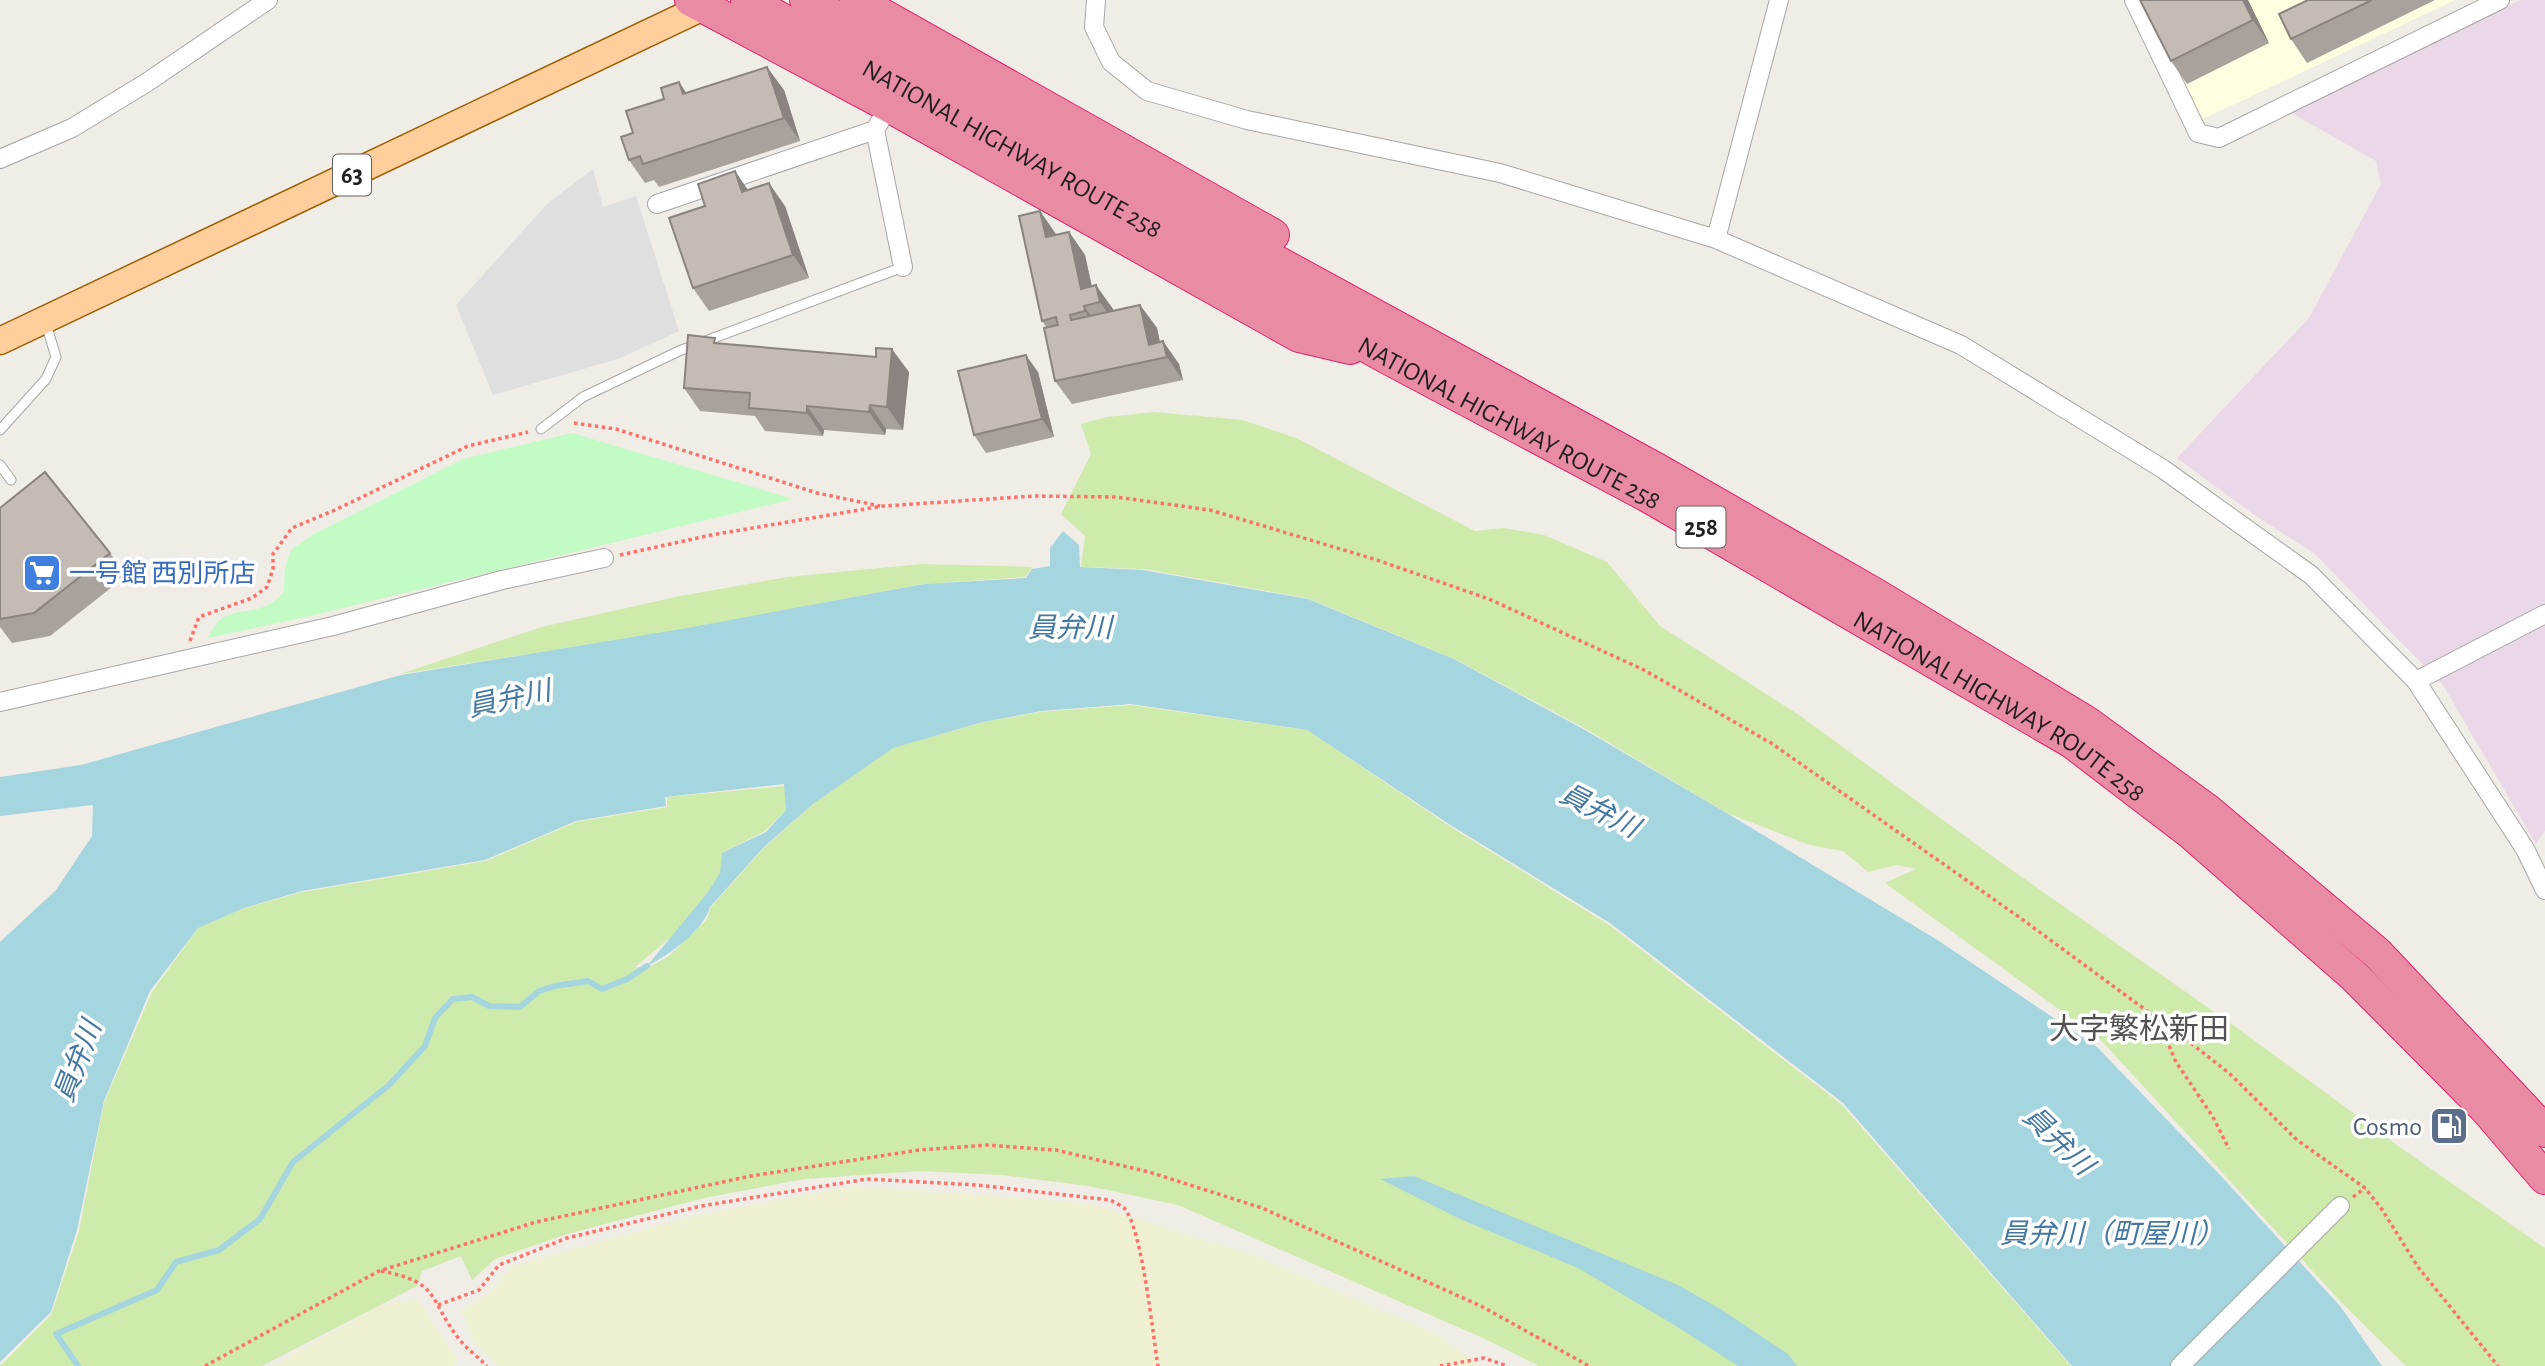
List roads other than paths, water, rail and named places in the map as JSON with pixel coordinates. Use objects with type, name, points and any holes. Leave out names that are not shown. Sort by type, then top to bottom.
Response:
[{"type":"highway","name":"NATIONAL HIGHWAY ROUTE 258","points":[[806,0],[1876,594],[2086,722],[2207,810],[2377,953],[2545,1131]]},
{"type":"highway","points":[[856,0],[1429,323],[1509,388]]},
{"type":"highway","points":[[699,2],[882,118],[1300,336],[1386,356]]},
{"type":"highway","name":"NATIONAL HIGHWAY ROUTE 258","points":[[754,4],[1386,356],[1646,495],[2072,743],[2191,833],[2355,977],[2486,1109],[2545,1178]]},
{"type":"main road","name":"63","points":[[0,341],[699,2]]},
{"type":"street","points":[[0,159],[72,128],[146,83],[268,0]]},
{"type":"street","points":[[1096,0],[1094,27],[1111,62],[1147,91],[1247,120],[1500,173],[1716,239],[1961,345],[2163,469],[2311,575],[2416,681],[2525,849],[2545,890]]},
{"type":"street","points":[[1716,239],[1779,0]]},
{"type":"street","points":[[2134,0],[2198,133],[2219,138],[2501,0]]},
{"type":"street","points":[[657,204],[882,118],[903,267]]},
{"type":"street","points":[[0,702],[333,626],[502,580],[604,558]]},
{"type":"street","points":[[2416,681],[2545,614]]},
{"type":"street","points":[[2180,1366],[2340,1206]]},
{"type":"lane","points":[[541,429],[583,397],[678,351],[903,267]]},
{"type":"lane","points":[[0,430],[46,379],[57,357],[45,321]]},
{"type":"lane","points":[[0,464],[12,480]]},
{"type":"water","points":[[1063,531],[1079,545],[1080,567],[1143,570],[1308,599],[1454,659],[1585,730],[1939,941],[2097,1047],[2221,1176],[2340,1306],[2382,1366],[2072,1366],[1843,1103],[1610,923],[1452,826],[1307,730],[1131,704],[1042,711],[983,722],[893,748],[813,804],[765,846],[710,907],[693,933],[675,949],[647,966],[708,892],[720,873],[722,853],[766,832],[786,810],[784,784],[665,797],[666,806],[576,821],[485,860],[302,891],[244,908],[198,928],[150,991],[104,1101],[77,1230],[51,1312],[0,1362],[0,942],[56,890],[92,836],[93,805],[0,816],[0,777],[81,765],[401,675],[687,628],[924,584],[1026,578],[1032,569],[1050,566],[1050,548]]},
{"type":"water","points":[[1414,1176],[1678,1285],[1722,1310],[1788,1354],[1797,1366],[1738,1366],[1578,1268],[1460,1219],[1380,1179]]},
{"type":"waterway","points":[[78,1366],[56,1334],[157,1290],[176,1262],[219,1250],[260,1219],[293,1162],[389,1085],[425,1046],[435,1018],[453,999],[472,997],[489,1006],[520,1007],[539,991],[588,981],[602,989],[627,979],[647,966]]},
{"type":"place","name":"一号館 西別所店","points":[[42,573]]},
{"type":"place","name":"Cosmo","points":[[2449,1126]]},
{"type":"district","name":"大字繁松新田","points":[[2139,1029]]},
{"type":"water label","name":"員弁川","points":[[1070,627]]},
{"type":"water label","name":"員弁川","points":[[509,698]]},
{"type":"water label","name":"員弁川","points":[[1600,810]]},
{"type":"water label","name":"員弁川","points":[[77,1061]]},
{"type":"water label","name":"員弁川","points":[[2059,1140]]},
{"type":"water label","name":"員弁川（町屋川）","points":[[2112,1233]]}]
